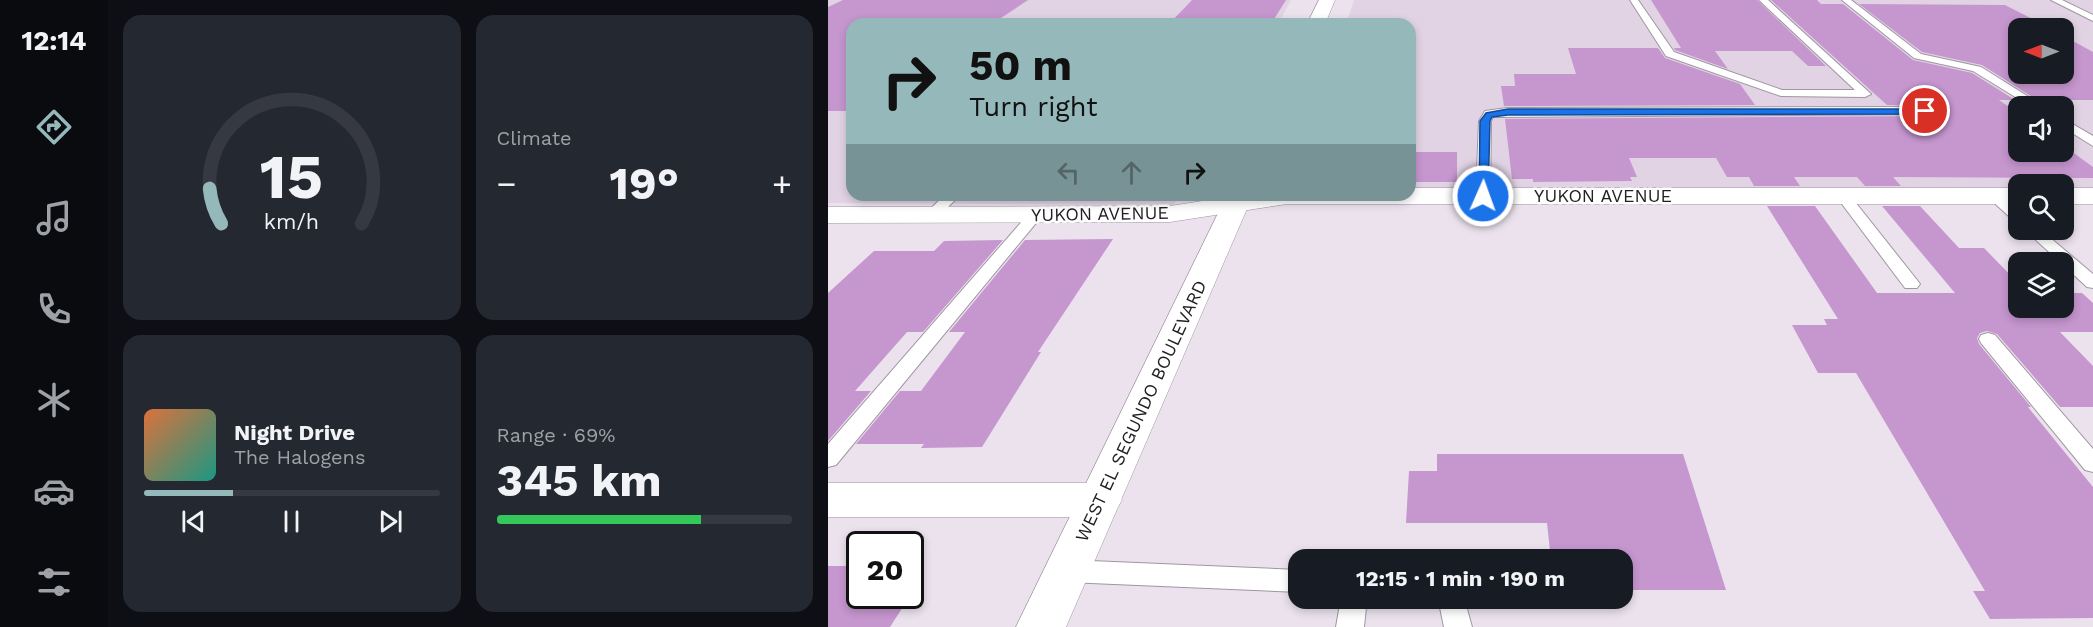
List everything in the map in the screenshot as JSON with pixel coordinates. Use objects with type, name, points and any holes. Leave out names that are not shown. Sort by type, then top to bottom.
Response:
[{"type":"street","points":[[1319,18],[1327,0]]},
{"type":"street","name":"YUKON AVENUE","points":[[1416,196],[2007,196]]},
{"type":"street","points":[[2074,196],[2093,196]]},
{"type":"street","name":"YUKON AVENUE","points":[[828,215],[1170,214],[1233,201]]},
{"type":"street","name":"WEST EL SEGUNDO BOULEVARD","points":[[1041,627],[1238,201]]},
{"type":"street","points":[[828,500],[1100,500]]},
{"type":"lane","points":[[1634,0],[1670,54],[1781,93],[1865,94],[1763,0]]},
{"type":"lane","points":[[1846,0],[1918,56],[1977,69],[2021,96]]},
{"type":"lane","points":[[2055,0],[2093,18]]},
{"type":"lane","points":[[1483,196],[1485,121],[1490,114],[1508,112],[1925,111]]},
{"type":"lane","points":[[2074,130],[2093,142]]},
{"type":"lane","points":[[1843,196],[1911,284]]},
{"type":"lane","points":[[932,215],[947,201]]},
{"type":"lane","points":[[828,459],[1036,214]]},
{"type":"lane","points":[[2043,240],[2093,284]]},
{"type":"lane","points":[[1988,339],[2093,464]]},
{"type":"lane","points":[[1067,571],[1288,580]]},
{"type":"lane","points":[[1350,627],[1352,609]]},
{"type":"lane","points":[[1454,609],[1458,627]]},
{"type":"shaded area","points":[[828,0],[1291,0],[1281,18],[846,18],[846,201],[1176,201],[1174,205],[828,203]]},
{"type":"shaded area","points":[[1354,0],[2093,0],[2093,196],[2074,196],[2074,174],[2008,174],[2008,196],[1416,195],[1416,18],[1348,18]]},
{"type":"building","points":[[843,0],[1028,0],[1001,18],[846,18],[846,111],[828,111],[828,7]]},
{"type":"building","points":[[1192,0],[1286,0],[1275,18],[1175,18]]},
{"type":"building","points":[[1651,0],[1757,0],[1826,66],[1808,66],[1792,51],[1715,51],[1728,69],[1675,50],[1674,48],[1681,48]]},
{"type":"building","points":[[1771,0],[1817,0],[1821,4],[1843,4],[1913,60],[1972,73],[2009,96],[2008,100],[1999,100],[2008,106],[2008,162],[2074,162],[2074,153],[2093,167],[2093,178],[2074,178],[2074,174],[2008,174],[2008,178],[1893,177],[1901,186],[1865,186],[1857,177],[1794,177],[1800,186],[1754,186],[1749,177],[1727,177],[1716,158],[1629,158],[1637,177],[1630,177],[1632,181],[1533,182],[1533,179],[1512,179],[1505,119],[1931,116],[1930,106],[1887,105]]},
{"type":"building","points":[[1859,4],[2005,5],[2030,18],[2008,18],[2008,82],[1982,65],[1922,52]]},
{"type":"building","points":[[2074,42],[2093,52],[2093,100],[2074,100],[2074,96],[2031,96],[2012,84],[2074,84]]},
{"type":"building","points":[[1568,48],[1658,48],[1665,58],[1740,84],[1755,105],[1504,106],[1501,86],[1515,86],[1514,74],[1576,74]]},
{"type":"building","points":[[1416,152],[1457,152],[1457,182],[1416,182]]},
{"type":"building","points":[[1767,206],[1815,206],[1877,293],[1955,293],[1882,206],[1920,206],[1959,248],[1984,248],[2008,273],[2008,318],[2074,318],[2074,293],[2082,293],[2093,303],[2093,332],[2060,332],[2093,366],[2093,407],[2060,407],[1997,334],[1987,331],[1980,333],[1977,338],[1979,344],[2031,407],[2028,407],[2093,487],[2093,618],[1990,619],[1973,591],[1985,591],[1856,373],[1818,373],[1792,325],[1827,325],[1824,319],[1838,319]]},
{"type":"building","points":[[1113,239],[1038,352],[1041,352],[982,447],[921,448],[924,444],[856,444],[900,391],[921,391],[965,332],[949,332],[1025,240]]},
{"type":"building","points":[[1003,240],[923,332],[907,332],[855,391],[871,391],[828,441],[828,293],[874,251],[934,251],[944,241]]},
{"type":"building","points":[[1437,454],[1683,454],[1726,590],[1633,590],[1633,549],[1550,549],[1547,523],[1406,523],[1409,471],[1437,471]]},
{"type":"building","points":[[828,566],[846,566],[846,609],[902,609],[890,627],[828,627]]},
{"type":"route","points":[[1483,196],[1485,121],[1490,114],[1508,112],[1925,111]]}]
